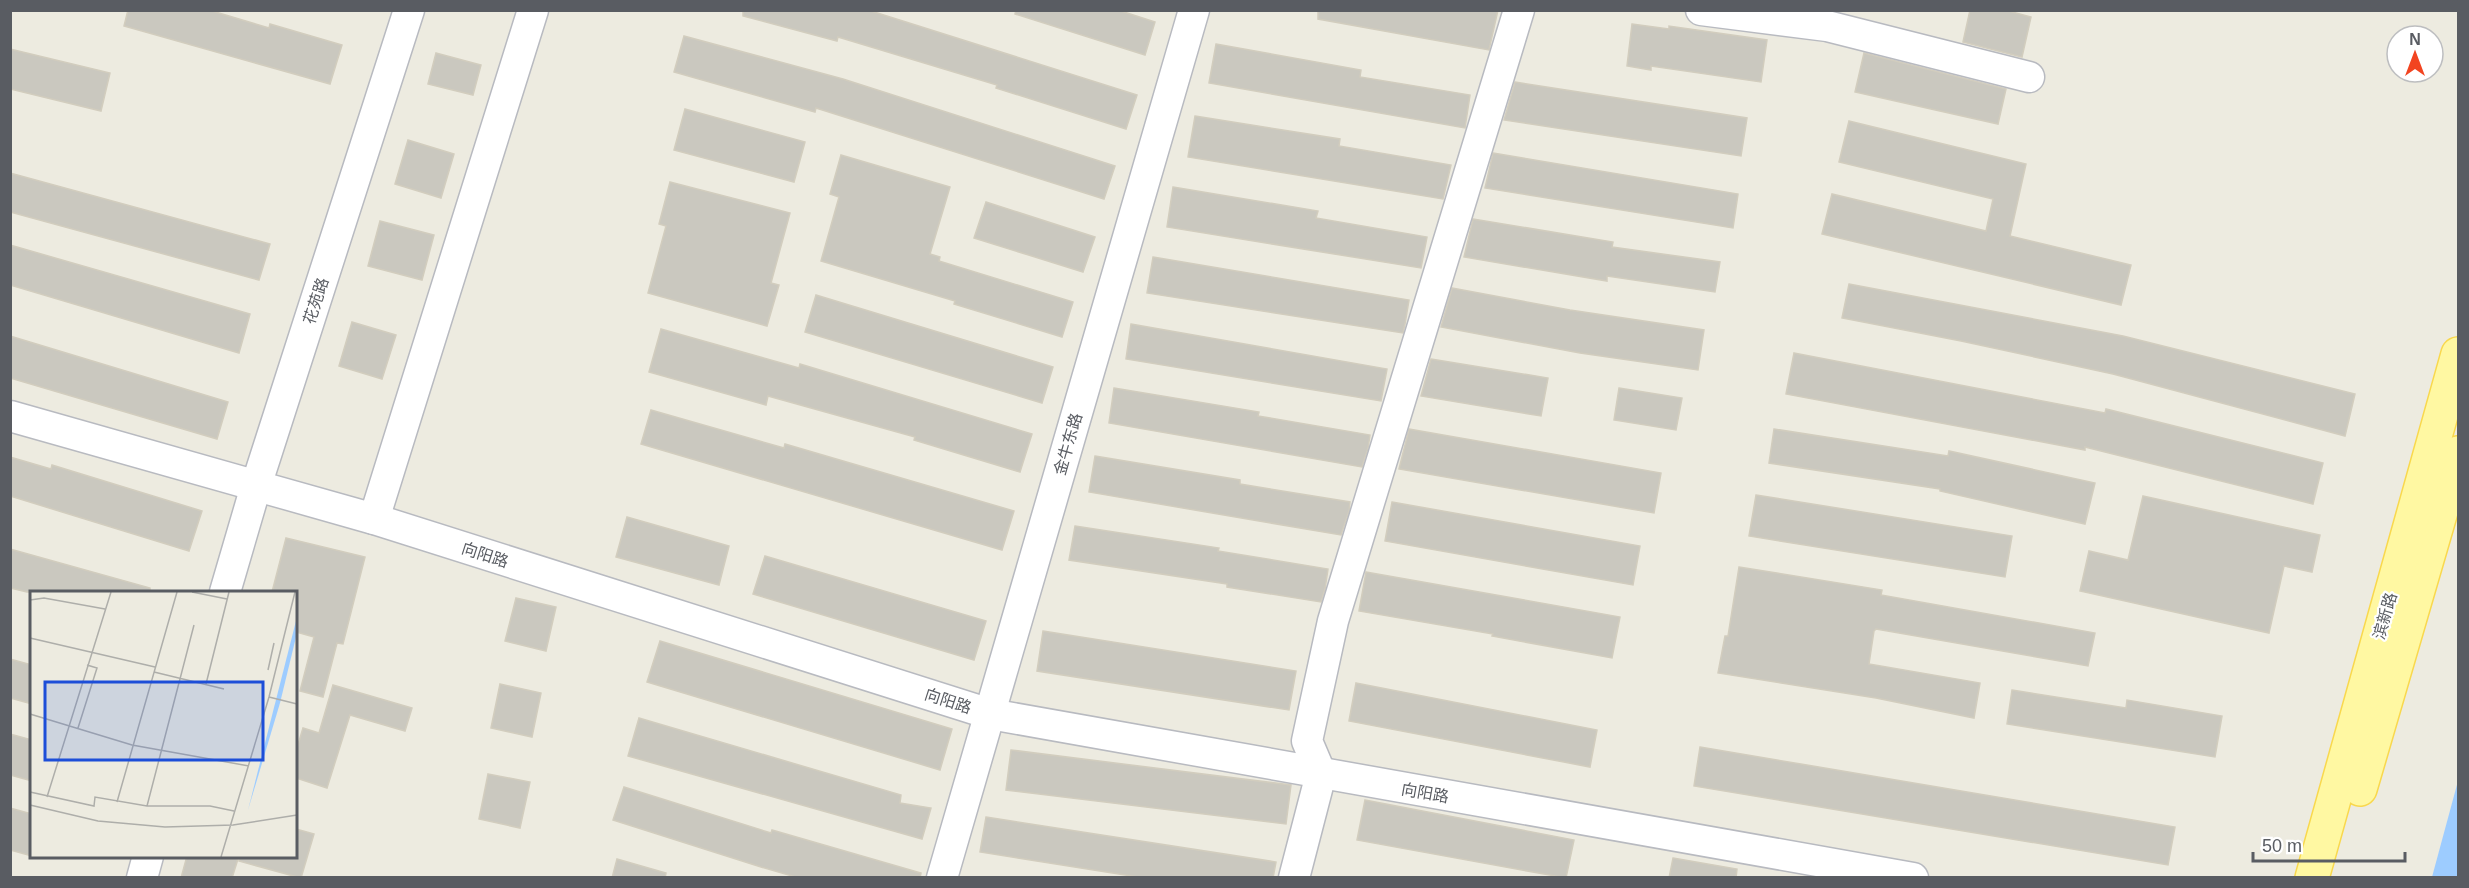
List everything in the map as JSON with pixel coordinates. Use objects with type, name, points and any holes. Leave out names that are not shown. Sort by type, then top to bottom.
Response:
[{"type":"main road","name":"滨新路","points":[[2312,878],[2458,354]]},
{"type":"main road","name":"滨新路","points":[[2334,878],[2458,453]]},
{"type":"street","name":"花苑路","points":[[225,591],[256,486],[409,10]]},
{"type":"street","points":[[374,519],[533,10]]},
{"type":"street","name":"金牛东路","points":[[942,878],[1194,10]]},
{"type":"street","points":[[1294,878],[1321,774],[1307,741],[1333,621],[1519,10]]},
{"type":"street","points":[[1701,10],[1829,18],[2029,77]]},
{"type":"street","name":"向阳路","points":[[10,416],[374,519],[990,714],[1913,878]]},
{"type":"street","points":[[142,878],[147,858]]},
{"type":"water","points":[[2458,781],[2458,877],[2432,877]]},
{"type":"building","points":[[128,10],[209,10],[269,28],[270,24],[342,45],[330,84],[124,26]]},
{"type":"building","points":[[743,10],[868,10],[1137,95],[1126,129],[996,88],[997,85],[838,37],[837,41],[743,16]]},
{"type":"building","points":[[1016,10],[1118,10],[1155,22],[1145,55],[1015,14]]},
{"type":"building","points":[[1318,10],[1498,10],[1489,50],[1318,19]]},
{"type":"building","points":[[1970,10],[2005,10],[2031,17],[2022,57],[1963,42]]},
{"type":"building","points":[[1632,24],[1669,29],[1669,26],[1767,40],[1761,82],[1651,66],[1651,70],[1627,66]]},
{"type":"building","points":[[684,36],[843,79],[1115,166],[1104,199],[816,108],[815,112],[674,72]]},
{"type":"building","points":[[1216,44],[1361,70],[1360,77],[1470,95],[1465,128],[1209,83]]},
{"type":"building","points":[[10,49],[110,73],[101,111],[10,89]]},
{"type":"building","points":[[436,53],[481,65],[473,95],[428,84]]},
{"type":"building","points":[[1864,53],[2006,89],[1998,124],[1855,92]]},
{"type":"building","points":[[1515,82],[1747,118],[1741,156],[1504,120]]},
{"type":"building","points":[[685,109],[805,142],[794,182],[674,150]]},
{"type":"building","points":[[1195,116],[1340,139],[1339,146],[1451,165],[1443,199],[1188,157]]},
{"type":"building","points":[[1849,121],[2026,164],[2010,236],[2131,265],[2121,305],[1822,234],[1832,194],[1986,231],[1993,199],[1839,162]]},
{"type":"building","points":[[408,140],[454,154],[441,198],[395,184]]},
{"type":"building","points":[[1493,153],[1738,194],[1733,228],[1485,188]]},
{"type":"building","points":[[841,155],[950,187],[930,254],[940,257],[939,261],[1073,302],[1062,337],[954,304],[955,301],[821,261],[839,197],[830,194]]},
{"type":"building","points":[[10,173],[270,244],[259,280],[10,212]]},
{"type":"building","points":[[670,182],[790,213],[771,283],[779,285],[767,326],[648,293],[666,226],[659,224]]},
{"type":"building","points":[[1173,187],[1318,211],[1316,218],[1427,237],[1421,268],[1167,227]]},
{"type":"building","points":[[986,202],[1095,237],[1083,272],[974,238]]},
{"type":"building","points":[[1473,219],[1613,242],[1612,247],[1720,262],[1715,292],[1607,276],[1607,281],[1464,257]]},
{"type":"building","points":[[380,221],[434,235],[422,280],[368,266]]},
{"type":"building","points":[[10,245],[250,314],[239,353],[10,285]]},
{"type":"building","points":[[1153,257],[1409,300],[1403,333],[1147,293]]},
{"type":"building","points":[[1849,284],[2123,336],[2355,394],[2345,436],[2113,374],[1842,318]]},
{"type":"building","points":[[1452,288],[1570,310],[1704,330],[1698,370],[1580,353],[1441,327]]},
{"type":"building","points":[[816,295],[1053,367],[1042,403],[805,332]]},
{"type":"building","points":[[352,322],[396,335],[382,379],[339,366]]},
{"type":"building","points":[[1131,324],[1387,369],[1381,401],[1126,359]]},
{"type":"building","points":[[661,329],[799,368],[800,364],[1032,434],[1020,472],[914,440],[915,437],[768,396],[766,405],[649,372]]},
{"type":"building","points":[[10,336],[228,402],[217,439],[10,378]]},
{"type":"building","points":[[1794,353],[2105,413],[2106,409],[2323,463],[2313,504],[2085,447],[2085,450],[1786,394]]},
{"type":"building","points":[[1431,359],[1548,378],[1541,416],[1421,396]]},
{"type":"building","points":[[1114,388],[1259,412],[1258,416],[1370,435],[1368,448],[1362,467],[1109,423]]},
{"type":"building","points":[[1619,388],[1682,398],[1676,430],[1614,420]]},
{"type":"building","points":[[651,410],[784,448],[785,444],[1014,511],[1002,550],[641,444]]},
{"type":"building","points":[[1409,429],[1661,473],[1654,513],[1399,469]]},
{"type":"building","points":[[1774,429],[1948,456],[1949,451],[2095,483],[2085,524],[1940,491],[1940,489],[1769,463]]},
{"type":"building","points":[[1095,456],[1240,480],[1240,484],[1350,502],[1349,511],[1341,535],[1089,492]]},
{"type":"building","points":[[10,457],[51,469],[52,465],[202,511],[189,551],[10,496]]},
{"type":"building","points":[[1756,495],[2012,536],[2005,577],[1749,536]]},
{"type":"building","points":[[2143,496],[2320,535],[2312,572],[2284,566],[2269,633],[2080,591],[2089,551],[2128,560]]},
{"type":"building","points":[[1392,502],[1640,546],[1633,585],[1385,541]]},
{"type":"building","points":[[627,517],[729,546],[719,585],[616,557]]},
{"type":"building","points":[[1075,526],[1219,548],[1218,551],[1328,569],[1325,589],[1321,602],[1227,587],[1227,584],[1069,560]]},
{"type":"building","points":[[286,538],[365,557],[343,644],[337,643],[323,697],[300,691],[314,637],[297,632],[297,591],[272,591]]},
{"type":"building","points":[[10,549],[150,588],[150,591],[27,592],[10,588]]},
{"type":"building","points":[[765,556],[986,621],[974,660],[753,594]]},
{"type":"building","points":[[1739,567],[1882,590],[1881,595],[2095,633],[2088,666],[1876,629],[1874,631],[1869,664],[1980,683],[1974,718],[1876,698],[1718,673],[1725,636],[1728,636]]},
{"type":"building","points":[[1366,572],[1620,617],[1612,658],[1492,636],[1493,634],[1359,611]]},
{"type":"building","points":[[516,598],[556,607],[546,651],[505,641]]},
{"type":"building","points":[[1043,631],[1296,671],[1289,710],[1037,671]]},
{"type":"building","points":[[660,641],[952,729],[940,770],[647,682]]},
{"type":"building","points":[[10,659],[30,664],[30,703],[10,698]]},
{"type":"building","points":[[1356,683],[1597,730],[1590,767],[1349,721]]},
{"type":"building","points":[[500,684],[541,693],[532,737],[491,728]]},
{"type":"building","points":[[333,685],[412,708],[405,731],[350,715],[327,788],[297,778],[297,748],[303,728],[319,733]]},
{"type":"building","points":[[2012,690],[2126,708],[2127,700],[2222,716],[2215,757],[2007,724]]},
{"type":"building","points":[[639,718],[901,795],[900,803],[931,808],[922,839],[628,756]]},
{"type":"building","points":[[10,734],[30,739],[30,780],[10,775]]},
{"type":"building","points":[[1700,747],[2175,827],[2168,865],[1694,786]]},
{"type":"building","points":[[1011,750],[1291,785],[1286,824],[1006,790]]},
{"type":"building","points":[[488,774],[530,782],[520,828],[479,819]]},
{"type":"building","points":[[624,787],[771,833],[772,830],[921,873],[920,878],[799,878],[761,867],[613,820]]},
{"type":"building","points":[[1365,800],[1574,840],[1566,878],[1357,840]]},
{"type":"building","points":[[10,808],[30,813],[30,855],[10,850]]},
{"type":"building","points":[[986,817],[1276,862],[1273,878],[1144,878],[980,852]]},
{"type":"building","points":[[297,829],[314,834],[301,878],[239,861],[240,858],[297,858]]},
{"type":"building","points":[[186,858],[238,859],[232,878],[181,878]]},
{"type":"building","points":[[1673,858],[1737,869],[1736,878],[1669,878]]},
{"type":"building","points":[[617,859],[666,873],[665,878],[612,878]]}]
